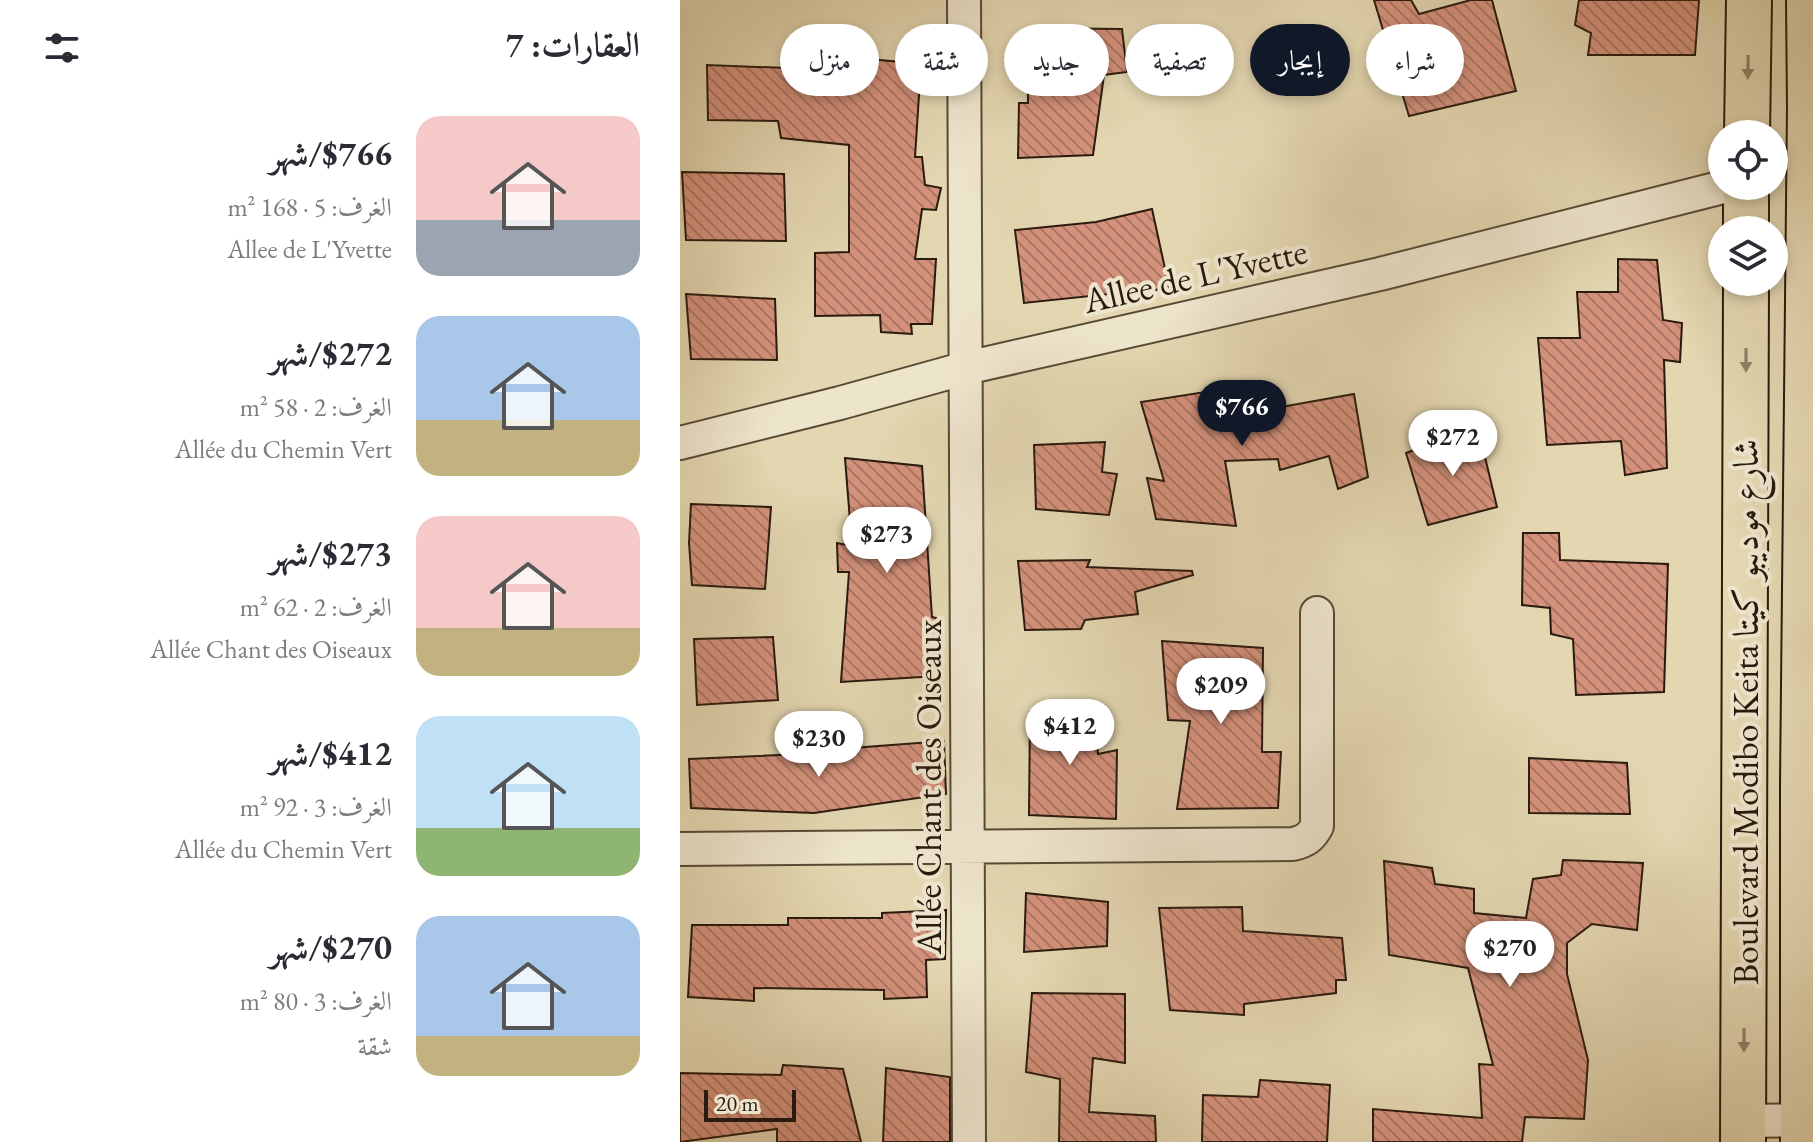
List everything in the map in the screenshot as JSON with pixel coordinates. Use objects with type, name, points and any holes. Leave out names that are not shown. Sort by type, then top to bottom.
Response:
[{"type":"main road","points":[[1747,120],[1749,0]]},
{"type":"main road","name":"Boulevard Modibo Keita شارع موديبو كيتا","points":[[1806,1128],[1809,0]]},
{"type":"main road","name":"Boulevard Modibo Keita شارع موديبو كيتا","points":[[1744,1132],[1746,296]]},
{"type":"street","name":"Allée Chant des Oiseaux","points":[[964,0],[969,1142]]},
{"type":"street","name":"Allee de L'Yvette","points":[[680,443],[966,368],[1380,274],[1708,191]]},
{"type":"street","points":[[680,849],[1293,844],[1305,841],[1313,835],[1317,826],[1317,613]]},
{"type":"street","points":[[1744,1132],[1806,1128]]},
{"type":"building","points":[[1374,0],[1411,0],[1419,14],[1471,0],[1492,0],[1516,91],[1409,116],[1403,96],[1464,96],[1464,24],[1381,24]]},
{"type":"building","points":[[1579,0],[1699,0],[1695,55],[1588,55],[1591,33],[1575,25]]},
{"type":"building","points":[[1109,29],[1122,29],[1125,72],[1109,74]]},
{"type":"building","points":[[879,60],[895,61],[895,96],[919,96],[915,157],[922,157],[925,185],[941,188],[936,210],[922,209],[915,259],[936,259],[932,324],[911,324],[912,334],[881,332],[880,315],[815,316],[815,253],[849,252],[849,145],[781,138],[778,121],[708,120],[707,65],[780,68],[780,96],[879,96]]},
{"type":"building","points":[[1028,96],[1101,96],[1093,155],[1018,158],[1019,103],[1028,103]]},
{"type":"building","points":[[682,172],[784,174],[786,241],[686,240]]},
{"type":"building","points":[[1152,209],[1169,287],[1110,300],[1109,294],[1024,303],[1015,230],[1096,222]]},
{"type":"building","points":[[1618,259],[1657,260],[1663,320],[1682,323],[1680,362],[1664,360],[1667,468],[1625,475],[1621,441],[1547,445],[1538,338],[1580,338],[1577,292],[1618,292]]},
{"type":"building","points":[[686,294],[775,299],[777,360],[691,359]]},
{"type":"building","points":[[1224,389],[1236,415],[1354,394],[1368,477],[1338,489],[1329,456],[1280,470],[1278,459],[1225,461],[1236,526],[1156,519],[1147,478],[1164,481],[1141,402]]},
{"type":"building","points":[[1478,428],[1497,507],[1428,525],[1406,453]]},
{"type":"building","points":[[1105,442],[1102,472],[1117,474],[1109,515],[1036,509],[1034,445]]},
{"type":"building","points":[[845,458],[922,466],[932,617],[936,618],[937,676],[841,682],[849,572],[838,572],[837,543],[852,546]]},
{"type":"building","points":[[691,504],[771,507],[765,589],[692,585],[689,543]]},
{"type":"building","points":[[1523,533],[1559,533],[1560,560],[1668,564],[1664,692],[1576,695],[1573,639],[1551,634],[1550,608],[1522,605]]},
{"type":"building","points":[[1090,560],[1087,567],[1192,571],[1193,575],[1135,592],[1138,614],[1085,620],[1081,629],[1025,630],[1018,561]]},
{"type":"building","points":[[773,637],[778,700],[697,705],[694,639]]},
{"type":"building","points":[[1162,641],[1263,648],[1262,752],[1281,752],[1278,808],[1177,809],[1190,721],[1168,720]]},
{"type":"building","points":[[1094,707],[1098,754],[1117,750],[1116,819],[1029,815],[1030,712]]},
{"type":"building","points":[[944,741],[946,794],[814,813],[691,808],[689,759],[827,753],[826,750]]},
{"type":"building","points":[[1529,758],[1627,763],[1630,814],[1529,813]]},
{"type":"building","points":[[1563,860],[1643,863],[1637,930],[1592,924],[1567,943],[1567,974],[1588,1060],[1584,1119],[1525,1117],[1522,1142],[1373,1142],[1373,1109],[1482,1118],[1479,1064],[1493,1065],[1468,968],[1389,955],[1384,861],[1432,868],[1435,884],[1474,889],[1474,913],[1526,918],[1533,879],[1561,875]]},
{"type":"building","points":[[1026,893],[1108,902],[1107,946],[1024,952]]},
{"type":"building","points":[[1242,907],[1243,931],[1342,938],[1346,980],[1336,980],[1336,993],[1244,1004],[1244,1015],[1170,1010],[1159,908]]},
{"type":"building","points":[[946,910],[945,959],[926,960],[927,997],[884,999],[884,990],[754,988],[754,1001],[688,997],[692,925],[788,925],[788,918],[882,918],[882,913]]},
{"type":"building","points":[[1032,993],[1125,994],[1125,1063],[1093,1058],[1089,1112],[1155,1116],[1156,1142],[1059,1142],[1060,1079],[1026,1072]]},
{"type":"building","points":[[783,1065],[843,1069],[861,1142],[777,1142],[777,1129],[680,1142],[680,1073],[781,1075]]},
{"type":"building","points":[[886,1068],[950,1077],[950,1142],[883,1142]]},
{"type":"building","points":[[1260,1080],[1330,1085],[1327,1142],[1202,1142],[1203,1095],[1258,1097]]}]
